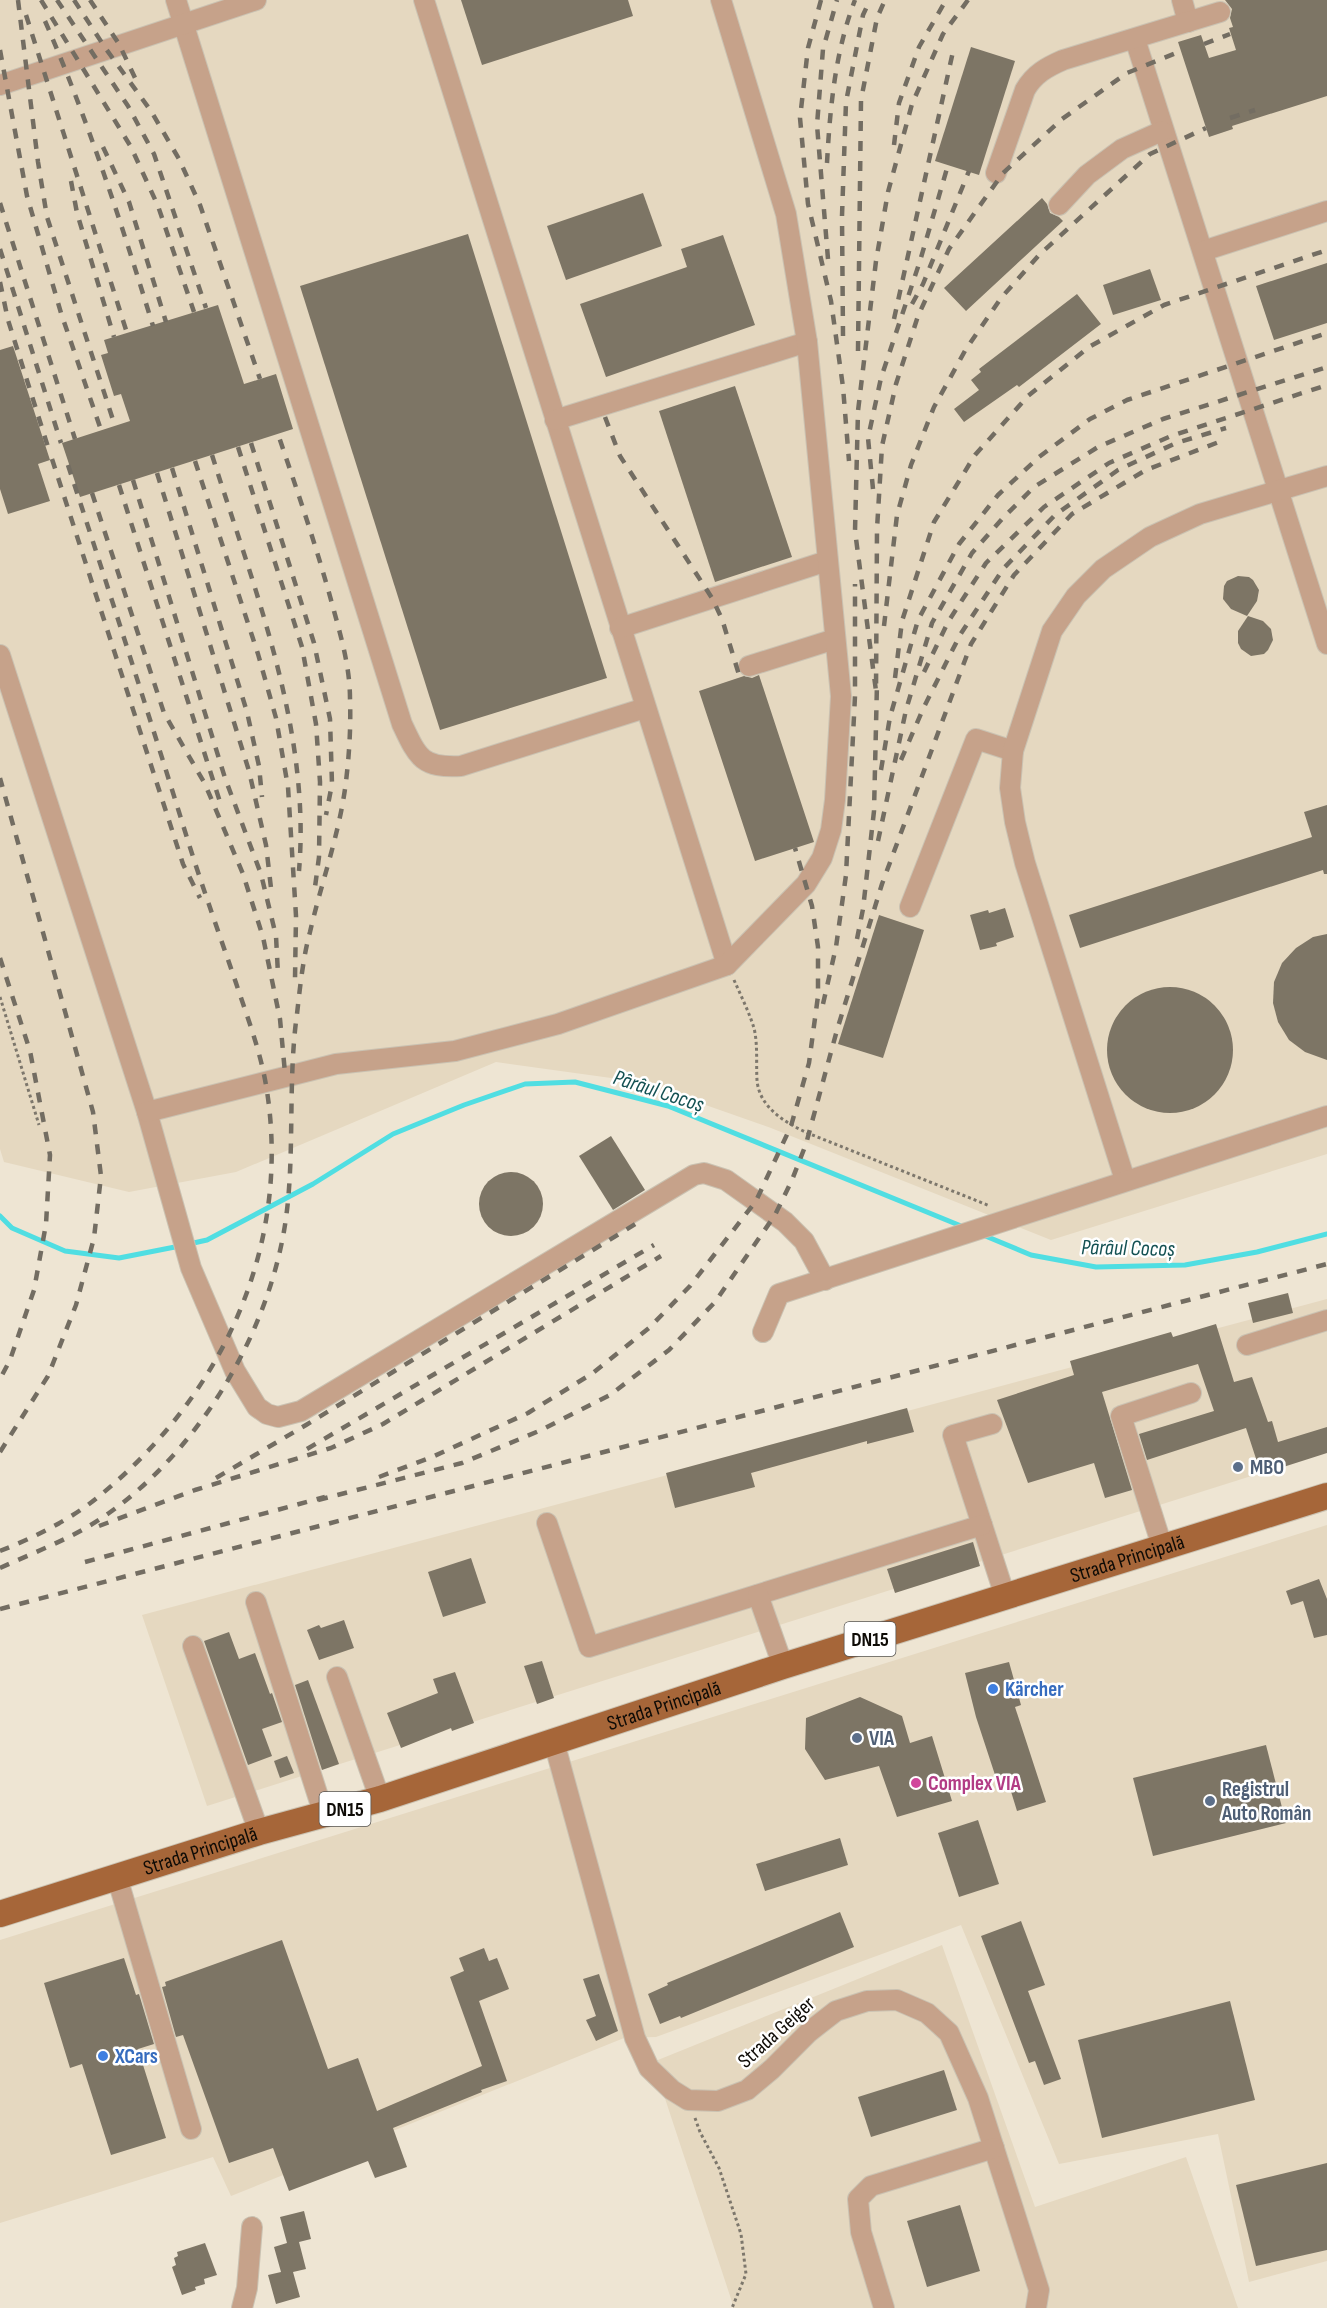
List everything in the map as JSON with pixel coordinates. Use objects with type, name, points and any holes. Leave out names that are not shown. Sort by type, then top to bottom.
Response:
[{"type":"main road","name":"Strada Principală","points":[[0,1914],[259,1832],[380,1799],[783,1666],[1327,1496]]},
{"type":"street","points":[[176,0],[399,712],[411,743],[423,760],[440,767],[462,766],[645,708]]},
{"type":"street","points":[[0,85],[184,22],[256,0]]},
{"type":"street","points":[[424,0],[727,965]]},
{"type":"street","points":[[147,1112],[336,1064],[455,1051],[558,1024],[727,965],[806,884],[822,858],[831,830],[841,696],[807,342],[786,214],[721,0]]},
{"type":"street","points":[[1182,0],[1188,22]]},
{"type":"street","points":[[996,172],[1024,90],[1032,78],[1046,68],[1063,60],[1220,12]]},
{"type":"street","points":[[1135,39],[1162,131],[1203,251],[1327,644]]},
{"type":"street","points":[[1059,205],[1088,175],[1122,149],[1162,131]]},
{"type":"street","points":[[1203,251],[1327,211]]},
{"type":"street","points":[[555,420],[807,342]]},
{"type":"street","points":[[1125,1180],[1014,822],[1010,788],[1013,751],[1052,631],[1076,596],[1103,569],[1150,537],[1200,514],[1327,476]]},
{"type":"street","points":[[620,628],[827,561]]},
{"type":"street","points":[[749,666],[835,639]]},
{"type":"street","points":[[0,655],[147,1112],[191,1268],[235,1371],[257,1407],[267,1414],[278,1417],[301,1411],[694,1175],[704,1173],[726,1180],[785,1222],[804,1241],[825,1280]]},
{"type":"street","points":[[910,908],[976,739],[1013,751]]},
{"type":"street","points":[[763,1332],[779,1294],[942,1243],[1125,1180],[1327,1116]]},
{"type":"street","points":[[1247,1345],[1327,1320]]},
{"type":"street","points":[[1162,1546],[1121,1416],[1191,1393]]},
{"type":"street","points":[[992,1424],[953,1435],[1005,1596]]},
{"type":"street","points":[[1299,1504],[1327,1506]]},
{"type":"street","points":[[547,1523],[589,1647],[982,1525]]},
{"type":"street","points":[[758,1595],[783,1666]]},
{"type":"street","points":[[256,1602],[324,1815]]},
{"type":"street","points":[[193,1646],[259,1832]]},
{"type":"street","points":[[337,1677],[380,1799]]},
{"type":"street","points":[[554,1742],[635,2038],[649,2068],[672,2090],[688,2100]]},
{"type":"street","points":[[117,1877],[191,2129]]},
{"type":"street","name":"Strada Geiger","points":[[688,2100],[718,2101],[747,2090],[809,2032],[836,2011],[867,2001],[897,2000],[927,2013],[949,2032],[978,2098],[1039,2290],[1036,2308]]},
{"type":"street","points":[[884,2308],[861,2232],[858,2199],[871,2186],[994,2148]]},
{"type":"street","points":[[242,2308],[248,2288],[252,2227]]},
{"type":"path","points":[[727,965],[754,1029],[757,1083],[765,1104],[778,1117],[791,1126],[810,1134],[996,1208]]},
{"type":"path","points":[[0,997],[39,1125]]},
{"type":"path","points":[[688,2100],[700,2132],[719,2168],[741,2234],[746,2274],[732,2308]]},
{"type":"shaded area","points":[[0,0],[1327,0],[1327,1154],[1051,1240],[771,1128],[640,1082],[496,1062],[236,1172],[129,1192],[4,1162],[0,1149]]},
{"type":"shaded area","points":[[1327,1299],[1327,1452],[207,1806],[142,1615]]},
{"type":"shaded area","points":[[1327,1525],[1327,2261],[1249,2282],[1218,2134],[1059,2164],[961,1925],[656,2037],[624,2038],[231,2196],[213,2157],[0,2223],[0,1940]]},
{"type":"shaded area","points":[[942,1945],[1035,2207],[1186,2157],[1238,2308],[734,2308],[653,2062]]},
{"type":"building","points":[[461,0],[628,0],[633,16],[482,65]]},
{"type":"building","points":[[1225,0],[1327,0],[1327,96],[1232,126],[1233,129],[1209,137],[1178,42],[1201,35],[1209,58],[1236,50],[1229,28],[1233,27],[1230,18],[1232,9]]},
{"type":"building","points":[[971,47],[1015,61],[979,175],[935,161]]},
{"type":"building","points":[[643,193],[662,246],[566,280],[547,226]]},
{"type":"building","points":[[1042,198],[1050,213],[1063,221],[966,311],[944,288]]},
{"type":"building","points":[[468,234],[607,678],[440,730],[300,286]]},
{"type":"building","points":[[723,235],[755,325],[606,377],[580,304],[687,267],[681,249]]},
{"type":"building","points":[[1327,263],[1327,323],[1274,340],[1256,286]]},
{"type":"building","points":[[1150,269],[1161,300],[1113,315],[1103,285]]},
{"type":"building","points":[[1077,294],[1101,324],[1019,387],[1017,385],[964,422],[954,409],[979,390],[971,380],[981,372],[979,369]]},
{"type":"building","points":[[218,305],[244,384],[276,374],[293,429],[80,497],[62,443],[130,421],[121,394],[114,396],[101,355],[108,353],[104,340]]},
{"type":"building","points":[[13,346],[50,460],[38,464],[50,501],[8,514],[0,489],[0,350]]},
{"type":"building","points":[[735,386],[792,557],[715,582],[659,411]]},
{"type":"building","points":[[1238,576],[1249,577],[1259,590],[1257,601],[1247,616],[1231,609],[1223,599],[1224,586],[1227,581]]},
{"type":"building","points":[[1248,616],[1263,621],[1271,629],[1273,640],[1264,654],[1251,656],[1241,649],[1238,643],[1238,631]]},
{"type":"building","points":[[759,675],[814,842],[755,861],[699,691],[744,676],[752,678]]},
{"type":"building","points":[[1327,805],[1327,874],[1324,874],[1323,870],[1080,948],[1069,915],[1312,837],[1304,812]]},
{"type":"building","points":[[1005,908],[1014,937],[996,943],[997,946],[980,950],[970,915]]},
{"type":"building","points":[[879,915],[924,930],[883,1058],[838,1044]]},
{"type":"building","points":[[1327,934],[1327,1060],[1305,1052],[1289,1040],[1278,1022],[1273,1003],[1274,982],[1282,963],[1296,948],[1313,937]]},
{"type":"building","points":[[1170,987],[1194,992],[1215,1005],[1228,1026],[1233,1050],[1228,1074],[1215,1095],[1194,1108],[1170,1113],[1146,1108],[1125,1095],[1112,1074],[1107,1050],[1112,1026],[1125,1005],[1146,992]]},
{"type":"building","points":[[611,1136],[645,1190],[613,1210],[579,1156]]},
{"type":"building","points":[[505,1172],[517,1172],[534,1181],[541,1192],[543,1204],[541,1216],[534,1227],[517,1236],[505,1236],[493,1231],[484,1222],[479,1210],[479,1198],[484,1186],[493,1177]]},
{"type":"building","points":[[1288,1293],[1293,1313],[1253,1323],[1248,1303]]},
{"type":"building","points":[[1216,1324],[1234,1382],[1252,1377],[1268,1422],[1272,1421],[1278,1442],[1327,1427],[1327,1453],[1261,1474],[1246,1428],[1147,1460],[1139,1434],[1214,1411],[1198,1364],[1102,1392],[1132,1490],[1105,1498],[1094,1463],[1028,1483],[997,1400],[1074,1375],[1070,1361],[1171,1332],[1173,1337]]},
{"type":"building","points":[[907,1408],[914,1432],[867,1444],[867,1441],[751,1473],[755,1487],[675,1508],[666,1473]]},
{"type":"building","points":[[973,1542],[980,1566],[895,1593],[887,1569]]},
{"type":"building","points":[[471,1558],[486,1603],[443,1617],[428,1572]]},
{"type":"building","points":[[1319,1579],[1327,1599],[1327,1635],[1314,1638],[1303,1601],[1291,1605],[1286,1591]]},
{"type":"building","points":[[344,1620],[354,1648],[319,1660],[307,1630]]},
{"type":"building","points":[[229,1632],[239,1659],[255,1653],[282,1722],[262,1729],[272,1756],[248,1765],[204,1641]]},
{"type":"building","points":[[542,1661],[554,1698],[537,1704],[524,1666]]},
{"type":"building","points":[[1009,1662],[1021,1705],[1015,1707],[1046,1802],[1017,1811],[1009,1785],[999,1787],[976,1717],[965,1673]]},
{"type":"building","points":[[455,1672],[474,1723],[452,1731],[451,1728],[401,1748],[387,1713],[438,1693],[433,1679]]},
{"type":"building","points":[[308,1680],[339,1764],[322,1770],[295,1685]]},
{"type":"building","name":"VIA","points":[[860,1697],[902,1716],[910,1743],[932,1736],[952,1801],[897,1817],[879,1766],[825,1780],[805,1749],[806,1718]]},
{"type":"building","name":"Registrul Auto Român","points":[[1266,1745],[1286,1823],[1153,1856],[1133,1778]]},
{"type":"building","points":[[287,1756],[294,1773],[280,1778],[274,1761]]},
{"type":"building","points":[[978,1820],[999,1884],[959,1897],[938,1833]]},
{"type":"building","points":[[840,1838],[848,1865],[765,1891],[756,1864]]},
{"type":"building","points":[[840,1912],[854,1947],[681,2018],[680,2016],[660,2024],[648,1994],[668,1985],[667,1983]]},
{"type":"building","points":[[1021,1921],[1045,1985],[1028,1991],[1061,2079],[1044,2085],[1035,2061],[1029,2063],[981,1936]]},
{"type":"building","points":[[282,1940],[328,2069],[358,2058],[377,2111],[482,2066],[450,1977],[464,1971],[459,1958],[484,1948],[489,1961],[497,1958],[509,1989],[479,2001],[507,2081],[393,2128],[407,2167],[375,2178],[368,2161],[289,2191],[273,2148],[229,2163],[183,2035],[176,2037],[162,1987],[166,1986],[165,1982]]},
{"type":"building","name":"XCars","points":[[124,1958],[136,1995],[139,1994],[154,2044],[138,2049],[166,2138],[111,2155],[82,2064],[70,2068],[44,1983]]},
{"type":"building","points":[[599,1974],[618,2031],[596,2041],[586,2020],[596,2016],[583,1979]]},
{"type":"building","points":[[1230,2001],[1255,2100],[1102,2138],[1078,2040]]},
{"type":"building","points":[[944,2070],[957,2110],[871,2137],[858,2097]]},
{"type":"building","points":[[1327,2163],[1327,2250],[1256,2266],[1236,2185]]},
{"type":"building","points":[[960,2205],[980,2271],[927,2287],[907,2221]]},
{"type":"building","points":[[304,2211],[311,2239],[299,2242],[306,2269],[293,2272],[300,2297],[276,2304],[268,2275],[281,2272],[274,2247],[287,2243],[280,2217]]},
{"type":"building","points":[[205,2243],[217,2275],[204,2279],[205,2284],[182,2295],[172,2267],[176,2265],[174,2258],[178,2256],[177,2252]]},
{"type":"waterway","name":"Pârâul Cocoș","points":[[189,1244],[207,1240],[313,1184],[393,1134],[464,1105],[525,1084],[575,1082],[668,1106],[966,1228]]},
{"type":"waterway","name":"Pârâul Cocoș","points":[[0,1216],[12,1228],[65,1251],[119,1258],[180,1246]]},
{"type":"waterway","name":"Pârâul Cocoș","points":[[983,1235],[1031,1255],[1096,1267],[1185,1265],[1257,1252],[1327,1234]]},
{"type":"railway","points":[[18,0],[47,217],[115,426]]},
{"type":"railway","points":[[41,0],[131,147],[158,206],[194,312]]},
{"type":"railway","points":[[57,0],[128,106],[154,154],[206,308]]},
{"type":"railway","points":[[74,0],[151,111],[179,159],[200,205],[260,379]]},
{"type":"railway","points":[[90,0],[119,44],[137,82]]},
{"type":"railway","points":[[821,0],[808,48],[800,118],[808,204],[831,301],[843,387],[849,461]]},
{"type":"railway","points":[[828,259],[817,125],[823,49],[837,0]]},
{"type":"railway","points":[[827,163],[838,60],[855,0]]},
{"type":"railway","points":[[843,336],[842,216],[846,102],[863,15],[870,0]]},
{"type":"railway","points":[[858,351],[861,100],[877,18],[885,0]]},
{"type":"railway","points":[[894,145],[899,103],[919,47],[946,0]]},
{"type":"railway","points":[[968,0],[943,34],[912,104],[888,192],[876,261],[858,411],[855,531],[876,691],[877,529],[882,446],[896,384],[918,316],[949,249],[1003,173],[1062,119],[1127,73],[1181,51]]},
{"type":"railway","points":[[26,15],[127,333]]},
{"type":"railway","points":[[45,21],[76,96],[103,172],[153,326]]},
{"type":"railway","points":[[1204,44],[1230,34]]},
{"type":"railway","points":[[894,319],[954,47]]},
{"type":"railway","points":[[0,50],[27,196],[61,313],[101,430]]},
{"type":"railway","points":[[1230,118],[1255,110]]},
{"type":"railway","points":[[884,626],[897,515],[911,465],[934,407],[966,349],[1001,298],[1039,255],[1150,154],[1206,128]]},
{"type":"railway","points":[[103,147],[129,202],[166,322]]},
{"type":"railway","points":[[873,489],[868,438],[881,378],[920,261],[948,165]]},
{"type":"railway","points":[[912,304],[923,284],[969,171]]},
{"type":"railway","points":[[71,181],[77,213],[114,337]]},
{"type":"railway","points":[[0,203],[75,439]]},
{"type":"railway","points":[[0,249],[61,443]]},
{"type":"railway","points":[[895,678],[902,621],[934,522],[975,455],[1028,396],[1089,347],[1164,305],[1327,250]]},
{"type":"railway","points":[[0,282],[8,320],[48,447]]},
{"type":"railway","points":[[881,770],[890,717],[918,620],[959,544],[998,495],[1039,457],[1090,419],[1127,400],[1327,333]]},
{"type":"railway","points":[[878,841],[906,710],[932,623],[972,553],[1003,518],[1034,487],[1098,447],[1163,419],[1327,367]]},
{"type":"railway","points":[[924,672],[948,622],[986,563],[1044,507],[1109,463],[1171,436],[1327,385]]},
{"type":"railway","points":[[605,417],[620,456],[712,598],[722,619],[740,678]]},
{"type":"railway","points":[[901,760],[923,709],[960,635],[1003,569],[1055,515],[1118,470],[1176,443],[1226,428]]},
{"type":"railway","points":[[0,1568],[96,1522],[141,1487],[171,1458],[223,1389],[244,1351],[275,1272],[288,1205],[292,1068],[302,973],[314,914],[342,807],[348,766],[350,722],[349,677],[340,633],[315,544],[278,434]]},
{"type":"railway","points":[[318,1500],[462,1463],[539,1431],[610,1395],[669,1350],[715,1302],[775,1215],[792,1180],[806,1144],[837,1030],[882,884],[971,644],[1014,575],[1072,514],[1146,470],[1224,440]]},
{"type":"railway","points":[[251,443],[314,643],[330,719],[332,784],[326,815]]},
{"type":"railway","points":[[238,447],[302,647],[316,724],[320,782],[319,857],[315,887]]},
{"type":"railway","points":[[212,455],[261,608],[288,712],[296,765],[300,818],[299,871]]},
{"type":"railway","points":[[0,1551],[51,1528],[98,1497],[142,1457],[180,1413],[213,1365],[239,1314],[257,1259],[269,1203],[272,1145],[266,1085],[260,1059],[65,456]]},
{"type":"railway","points":[[52,459],[183,864],[200,898]]},
{"type":"railway","points":[[195,461],[258,654],[276,718],[288,787],[296,916],[295,979]]},
{"type":"railway","points":[[172,468],[247,712],[259,766],[262,797]]},
{"type":"railway","points":[[157,473],[249,771],[266,845],[271,888]]},
{"type":"railway","points":[[133,480],[225,778],[261,874],[276,936],[278,974]]},
{"type":"railway","points":[[119,485],[220,802]]},
{"type":"railway","points":[[92,493],[164,713],[205,784],[243,874],[263,937],[280,1019],[285,1073]]},
{"type":"railway","points":[[823,1004],[836,947],[846,875],[855,696],[855,584]]},
{"type":"railway","points":[[857,939],[863,909],[874,811],[877,683]]},
{"type":"railway","points":[[0,778],[93,1112],[101,1176],[94,1238],[76,1305],[48,1376],[0,1452]]},
{"type":"railway","points":[[379,1477],[432,1457],[528,1413],[593,1373],[649,1328],[690,1286],[756,1201],[791,1126],[809,1063],[818,996],[818,947],[812,906],[795,848]]},
{"type":"railway","points":[[0,958],[30,1051],[50,1155],[46,1224],[34,1290],[10,1360],[0,1379]]},
{"type":"railway","points":[[216,1478],[642,1220]]},
{"type":"railway","points":[[307,1449],[654,1245]]},
{"type":"railway","points":[[99,1526],[195,1490],[331,1448],[383,1424],[661,1256]]},
{"type":"railway","points":[[0,1609],[1327,1264]]},
{"type":"railway","points":[[85,1562],[325,1497]]},
{"type":"place","name":"MBO","points":[[1238,1467]]},
{"type":"place","name":"Kärcher","points":[[993,1689]]},
{"type":"place","name":"VIA","points":[[857,1738]]},
{"type":"place","name":"Complex VIA","points":[[916,1783]]},
{"type":"place","name":"Registrul Auto Român","points":[[1210,1801]]},
{"type":"place","name":"XCars","points":[[103,2056]]}]
